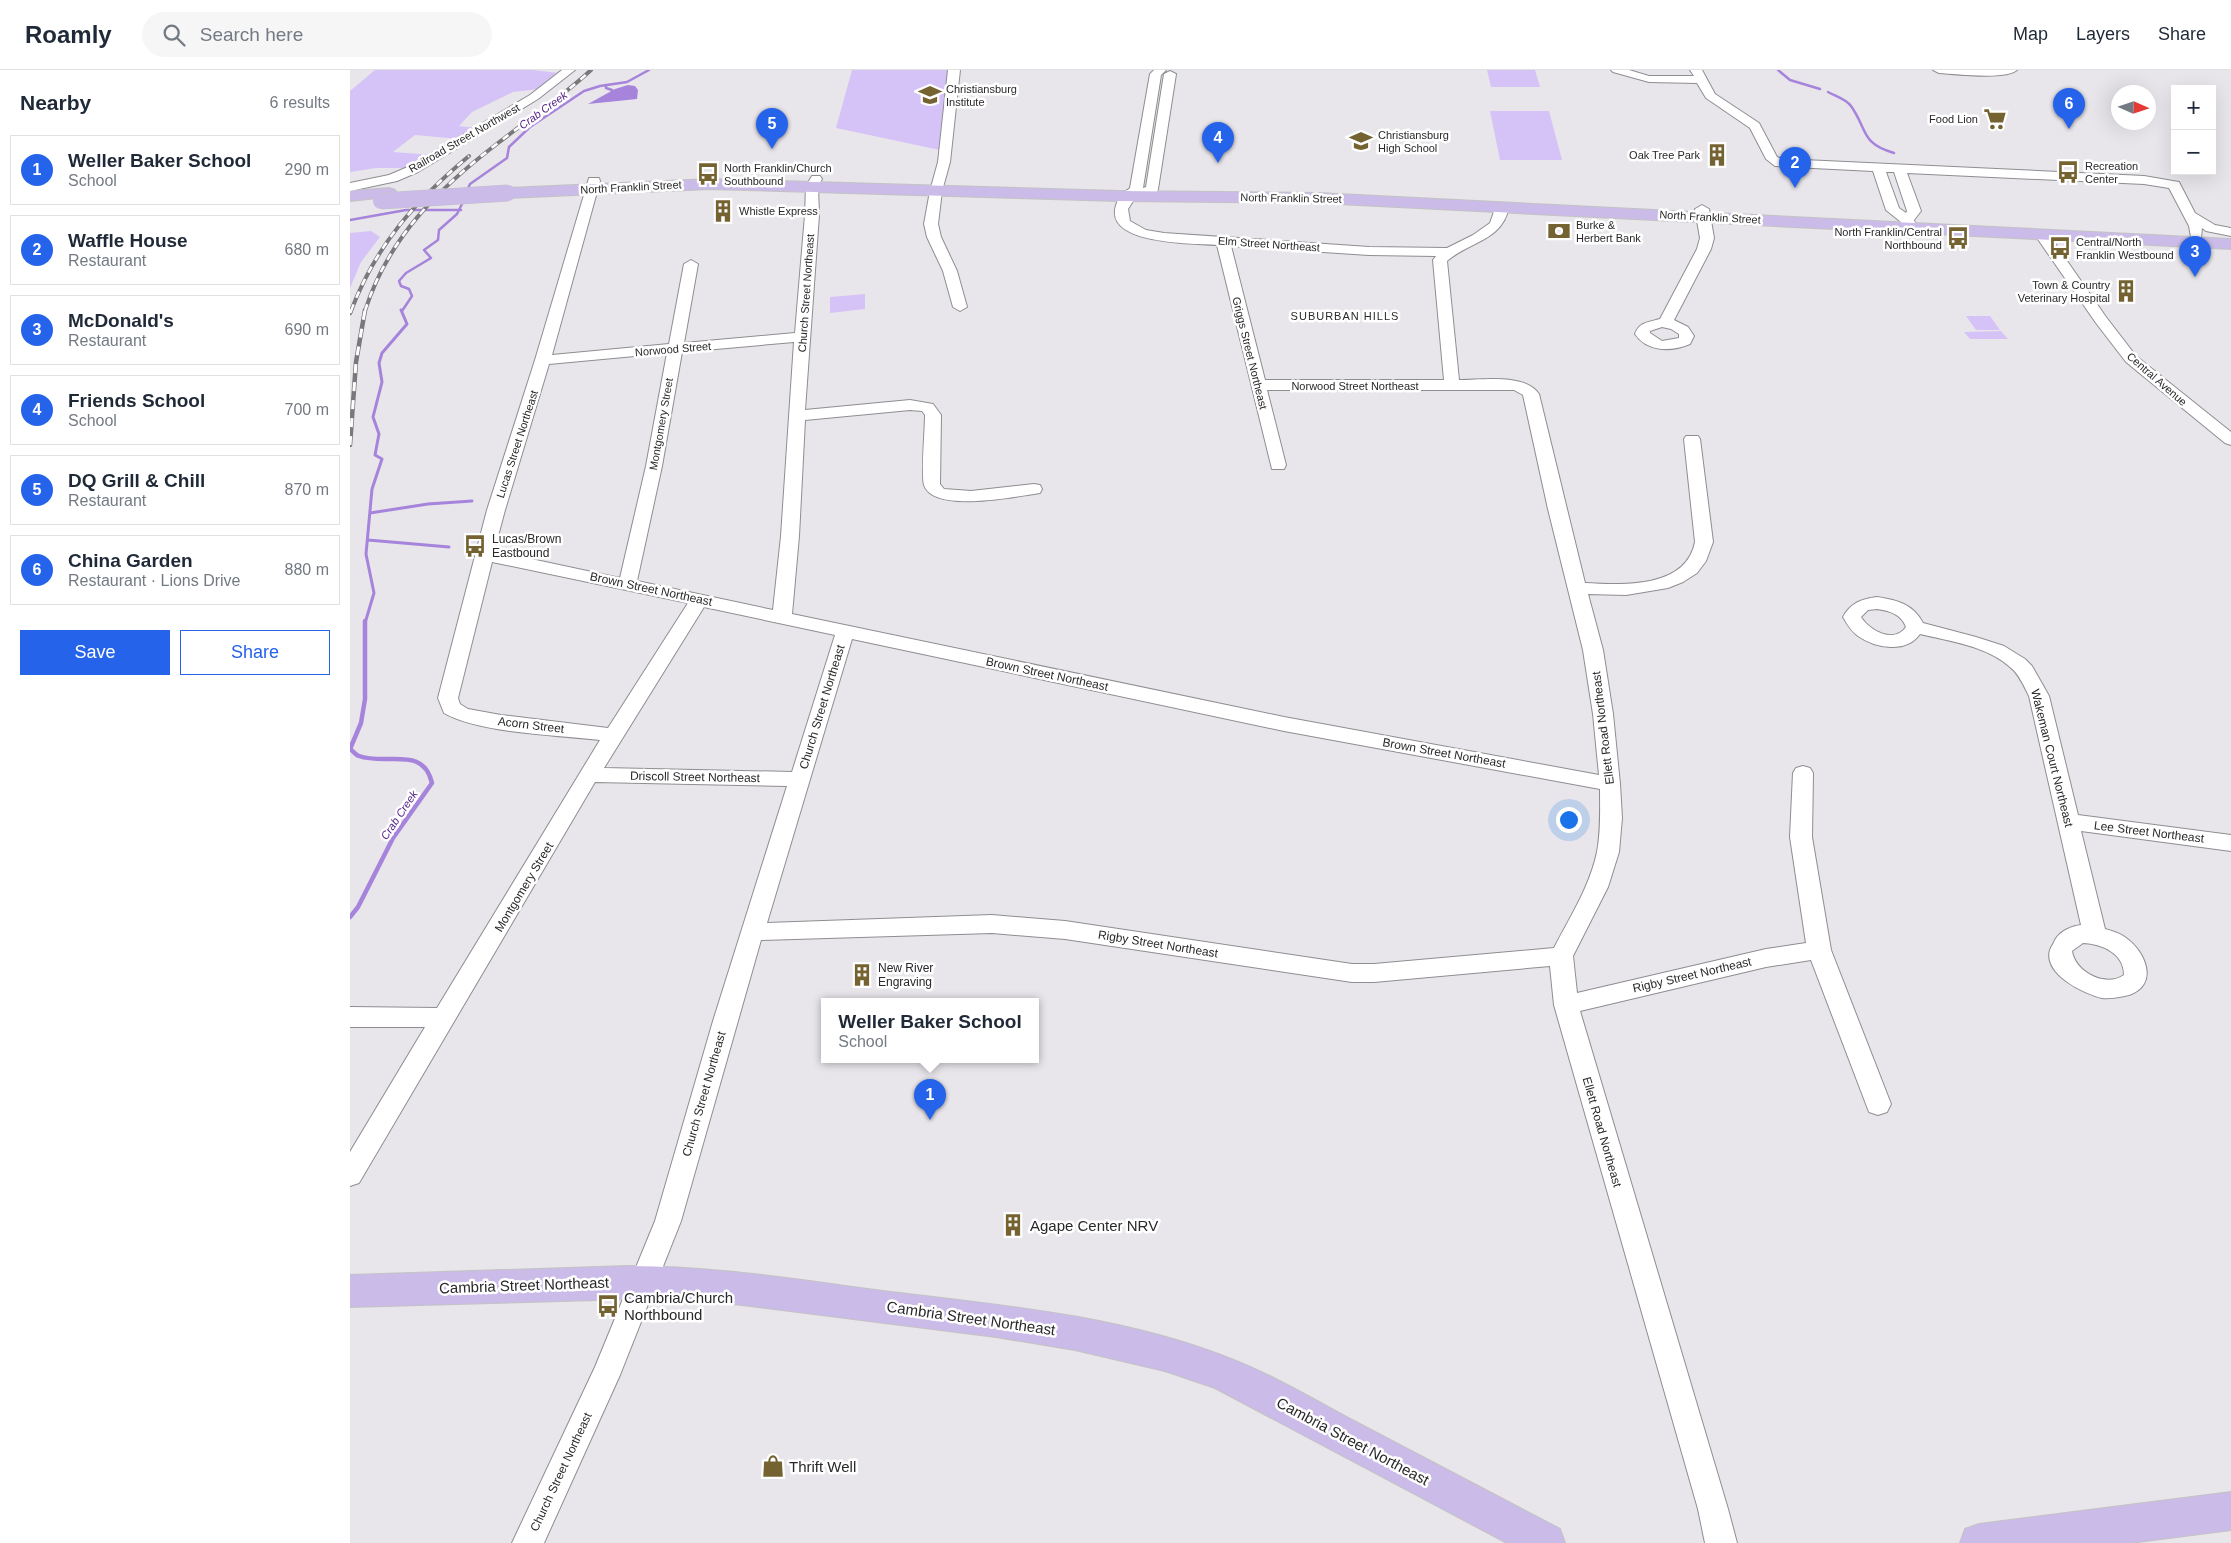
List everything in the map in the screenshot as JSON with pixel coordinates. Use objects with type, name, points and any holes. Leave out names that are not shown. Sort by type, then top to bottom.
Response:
[{"type":"main road","name":"North Franklin Street","points":[[350,196],[385,197],[698,177],[938,187],[1393,193],[1703,213],[2201,238],[2231,244]]},
{"type":"main road","name":"North Franklin Street","points":[[1139,191],[1703,213]]},
{"type":"main road","name":"North Franklin Street","points":[[350,203],[385,197]]},
{"type":"main road","name":"North Franklin Street","points":[[1909,224],[2042,235],[2201,238],[2231,233]]},
{"type":"main road","points":[[2201,238],[2214,240],[2231,239]]},
{"type":"main road","name":"Cambria Street Northeast","points":[[350,1291],[645,1282],[742,1289],[1036,1326],[1120,1343],[1187,1360],[1224,1373],[1546,1543]]},
{"type":"main road","points":[[1979,1543],[2132,1534],[2231,1511]]},
{"type":"street","name":"Railroad Street Northwest","points":[[350,187],[393,178],[414,169],[534,97],[569,70]]},
{"type":"street","points":[[954,70],[945,153],[931,224],[934,237],[950,271],[960,307]]},
{"type":"street","points":[[1139,191],[1156,74],[1160,70]]},
{"type":"street","points":[[1139,191],[1170,74],[1166,70]]},
{"type":"street","points":[[1617,70],[1649,79],[1699,75],[1710,96],[1755,126],[1774,161],[1793,165],[2144,180],[2174,185],[2192,216],[2196,226],[2194,230],[2201,238]]},
{"type":"street","points":[[1939,70],[1987,72],[2011,70]]},
{"type":"street","points":[[1879,169],[1893,210],[1909,224],[1914,212],[1899,169]]},
{"type":"street","name":"Church Street Northeast","points":[[782,617],[790,536],[802,337],[814,183]]},
{"type":"street","name":"Lucas Street Northeast","points":[[451,708],[448,698],[496,510],[543,360],[593,185]]},
{"type":"street","name":"Elm Street Northeast","points":[[1139,191],[1121,215],[1123,222],[1137,233],[1164,237],[1369,251],[1447,252]]},
{"type":"street","points":[[1452,385],[1440,260],[1447,252],[1492,229],[1502,215],[1502,206]]},
{"type":"street","points":[[1665,323],[1704,249],[1707,238],[1703,213]]},
{"type":"street","points":[[2192,216],[2211,228],[2231,233]]},
{"type":"street","name":"Central Avenue","points":[[2042,235],[2101,320],[2131,359],[2231,440]]},
{"type":"street","name":"Griggs Street Northeast","points":[[1223,240],[1278,466]]},
{"type":"street","name":"Montgomery Street","points":[[628,583],[654,466],[691,264]]},
{"type":"street","name":"Norwood Street","points":[[543,360],[802,337]]},
{"type":"street","name":"Norwood Street Northeast","points":[[1258,385],[1452,385]]},
{"type":"street","name":"Ellett Road Northeast","points":[[1452,385],[1515,385],[1525,388],[1531,394],[1593,650],[1606,732],[1611,818],[1608,852],[1597,888],[1561,956],[1566,1005],[1713,1509],[1721,1543]]},
{"type":"street","points":[[798,416],[910,405],[927,407],[931,410],[932,415],[932,484],[939,493],[956,496],[1034,489]]},
{"type":"street","points":[[1577,588],[1610,590],[1651,586],[1674,580],[1691,569],[1701,556],[1704,542],[1692,439]]},
{"type":"street","name":"Brown Street Northeast","points":[[486,554],[1284,724],[1610,784]]},
{"type":"street","name":"Montgomery Street","points":[[350,1175],[613,735],[699,600]]},
{"type":"street","name":"Wakeman Court Northeast","points":[[1915,627],[1994,650],[2017,661],[2031,677],[2039,696],[2067,822],[2095,934]]},
{"type":"street","name":"Church Street Northeast","points":[[528,1543],[606,1374],[668,1222],[725,1021],[845,632]]},
{"type":"street","name":"Acorn Street","points":[[451,708],[463,715],[501,722],[613,735]]},
{"type":"street","points":[[1803,773],[1801,837],[1819,950],[1878,1104]]},
{"type":"street","name":"Driscoll Street Northeast","points":[[590,775],[800,779]]},
{"type":"street","name":"Lee Street Northeast","points":[[2067,822],[2231,843]]},
{"type":"street","name":"Rigby Street Northeast","points":[[753,932],[992,924],[1066,930],[1352,973],[1374,973],[1561,956]]},
{"type":"street","name":"Rigby Street Northeast","points":[[1566,1005],[1766,958],[1819,950]]},
{"type":"street","points":[[350,1017],[444,1018]]},
{"type":"shaded area","points":[[375,70],[533,70],[559,73],[539,89],[513,92],[472,112],[459,126],[478,128],[459,139],[415,135],[393,152],[433,155],[413,168],[376,168],[350,172],[350,91]]},
{"type":"shaded area","points":[[852,70],[948,70],[940,150],[836,128]]},
{"type":"shaded area","points":[[1487,70],[1535,70],[1540,87],[1491,87]]},
{"type":"shaded area","points":[[628,85],[635,86],[638,90],[637,99],[588,104],[615,89]]},
{"type":"shaded area","points":[[1490,111],[1549,111],[1562,160],[1500,160]]},
{"type":"shaded area","points":[[371,231],[380,237],[361,262],[350,288],[350,233]]},
{"type":"shaded area","points":[[865,294],[865,309],[830,313],[830,297]]},
{"type":"shaded area","points":[[1966,316],[1990,316],[2000,330],[1976,330]]},
{"type":"shaded area","points":[[2001,331],[2008,339],[1970,339],[1964,332]]},
{"type":"waterway","name":"Crab Creek","points":[[606,85],[627,82],[649,70]]},
{"type":"waterway","points":[[1778,70],[1790,80],[1820,89]]},
{"type":"waterway","name":"Crab Creek","points":[[466,193],[470,184],[507,158],[509,147],[530,127],[584,91],[606,85]]},
{"type":"waterway","name":"Crab Creek","points":[[606,85],[606,88],[612,90]]},
{"type":"waterway","points":[[1828,92],[1851,106],[1866,135],[1875,145],[1894,153]]},
{"type":"waterway","name":"Crab Creek","points":[[459,210],[464,200]]},
{"type":"waterway","points":[[350,220],[406,210],[459,210]]},
{"type":"waterway","name":"Crab Creek","points":[[402,311],[412,296],[409,289],[401,286],[399,281],[406,273],[431,258],[424,250],[438,240],[439,230],[459,210]]},
{"type":"waterway","name":"Crab Creek","points":[[365,623],[374,593],[366,554],[372,489],[382,459],[375,455],[379,434],[373,417],[382,382],[379,363],[382,353],[407,324],[401,310]]},
{"type":"waterway","points":[[370,513],[428,504],[472,501]]},
{"type":"waterway","points":[[368,540],[449,547]]},
{"type":"waterway","name":"Crab Creek","points":[[350,917],[358,907],[393,838],[432,783],[427,771],[421,764],[412,760],[370,758],[358,755],[350,749],[361,723],[365,699],[365,623]]},
{"type":"railway","points":[[365,311],[387,260],[401,238],[436,197],[476,160],[557,99],[591,70]]},
{"type":"railway","points":[[351,311],[372,265],[399,226],[431,190],[469,156]]},
{"type":"railway","points":[[350,445],[356,362],[365,310]]},
{"type":"place","name":"Christiansburg Institute","points":[[930,95]]},
{"type":"place","name":"Food Lion","points":[[1995,119]]},
{"type":"place","name":"China Garden","points":[[2069,129]]},
{"type":"place","name":"Christiansburg High School","points":[[1361,141]]},
{"type":"place","name":"DQ Grill & Chill","points":[[772,149]]},
{"type":"place","name":"Oak Tree Park","points":[[1717,155]]},
{"type":"place","name":"Friends School","points":[[1218,163]]},
{"type":"place","name":"Recreation Center","points":[[2068,172]]},
{"type":"place","name":"North Franklin/Church Southbound","points":[[708,174]]},
{"type":"place","name":"Waffle House","points":[[1795,188]]},
{"type":"place","name":"Whistle Express","points":[[723,211]]},
{"type":"place","name":"Burke & Herbert Bank","points":[[1559,231]]},
{"type":"place","name":"North Franklin/Central Northbound","points":[[1958,238]]},
{"type":"place","name":"Central/North Franklin Westbound","points":[[2060,248]]},
{"type":"place","name":"McDonald's","points":[[2195,277]]},
{"type":"place","name":"Town & Country Veterinary Hospital","points":[[2126,291]]},
{"type":"place","name":"Lucas/Brown Eastbound","points":[[475,546]]},
{"type":"place","name":"New River Engraving","points":[[862,975]]},
{"type":"place","name":"Weller Baker School","points":[[930,1120]]},
{"type":"place","name":"Agape Center NRV","points":[[1013,1225]]},
{"type":"place","name":"Cambria/Church Northbound","points":[[608,1306]]},
{"type":"place","name":"Thrift Well","points":[[773,1466]]},
{"type":"district","name":"SUBURBAN HILLS","points":[[1345,316]]}]
